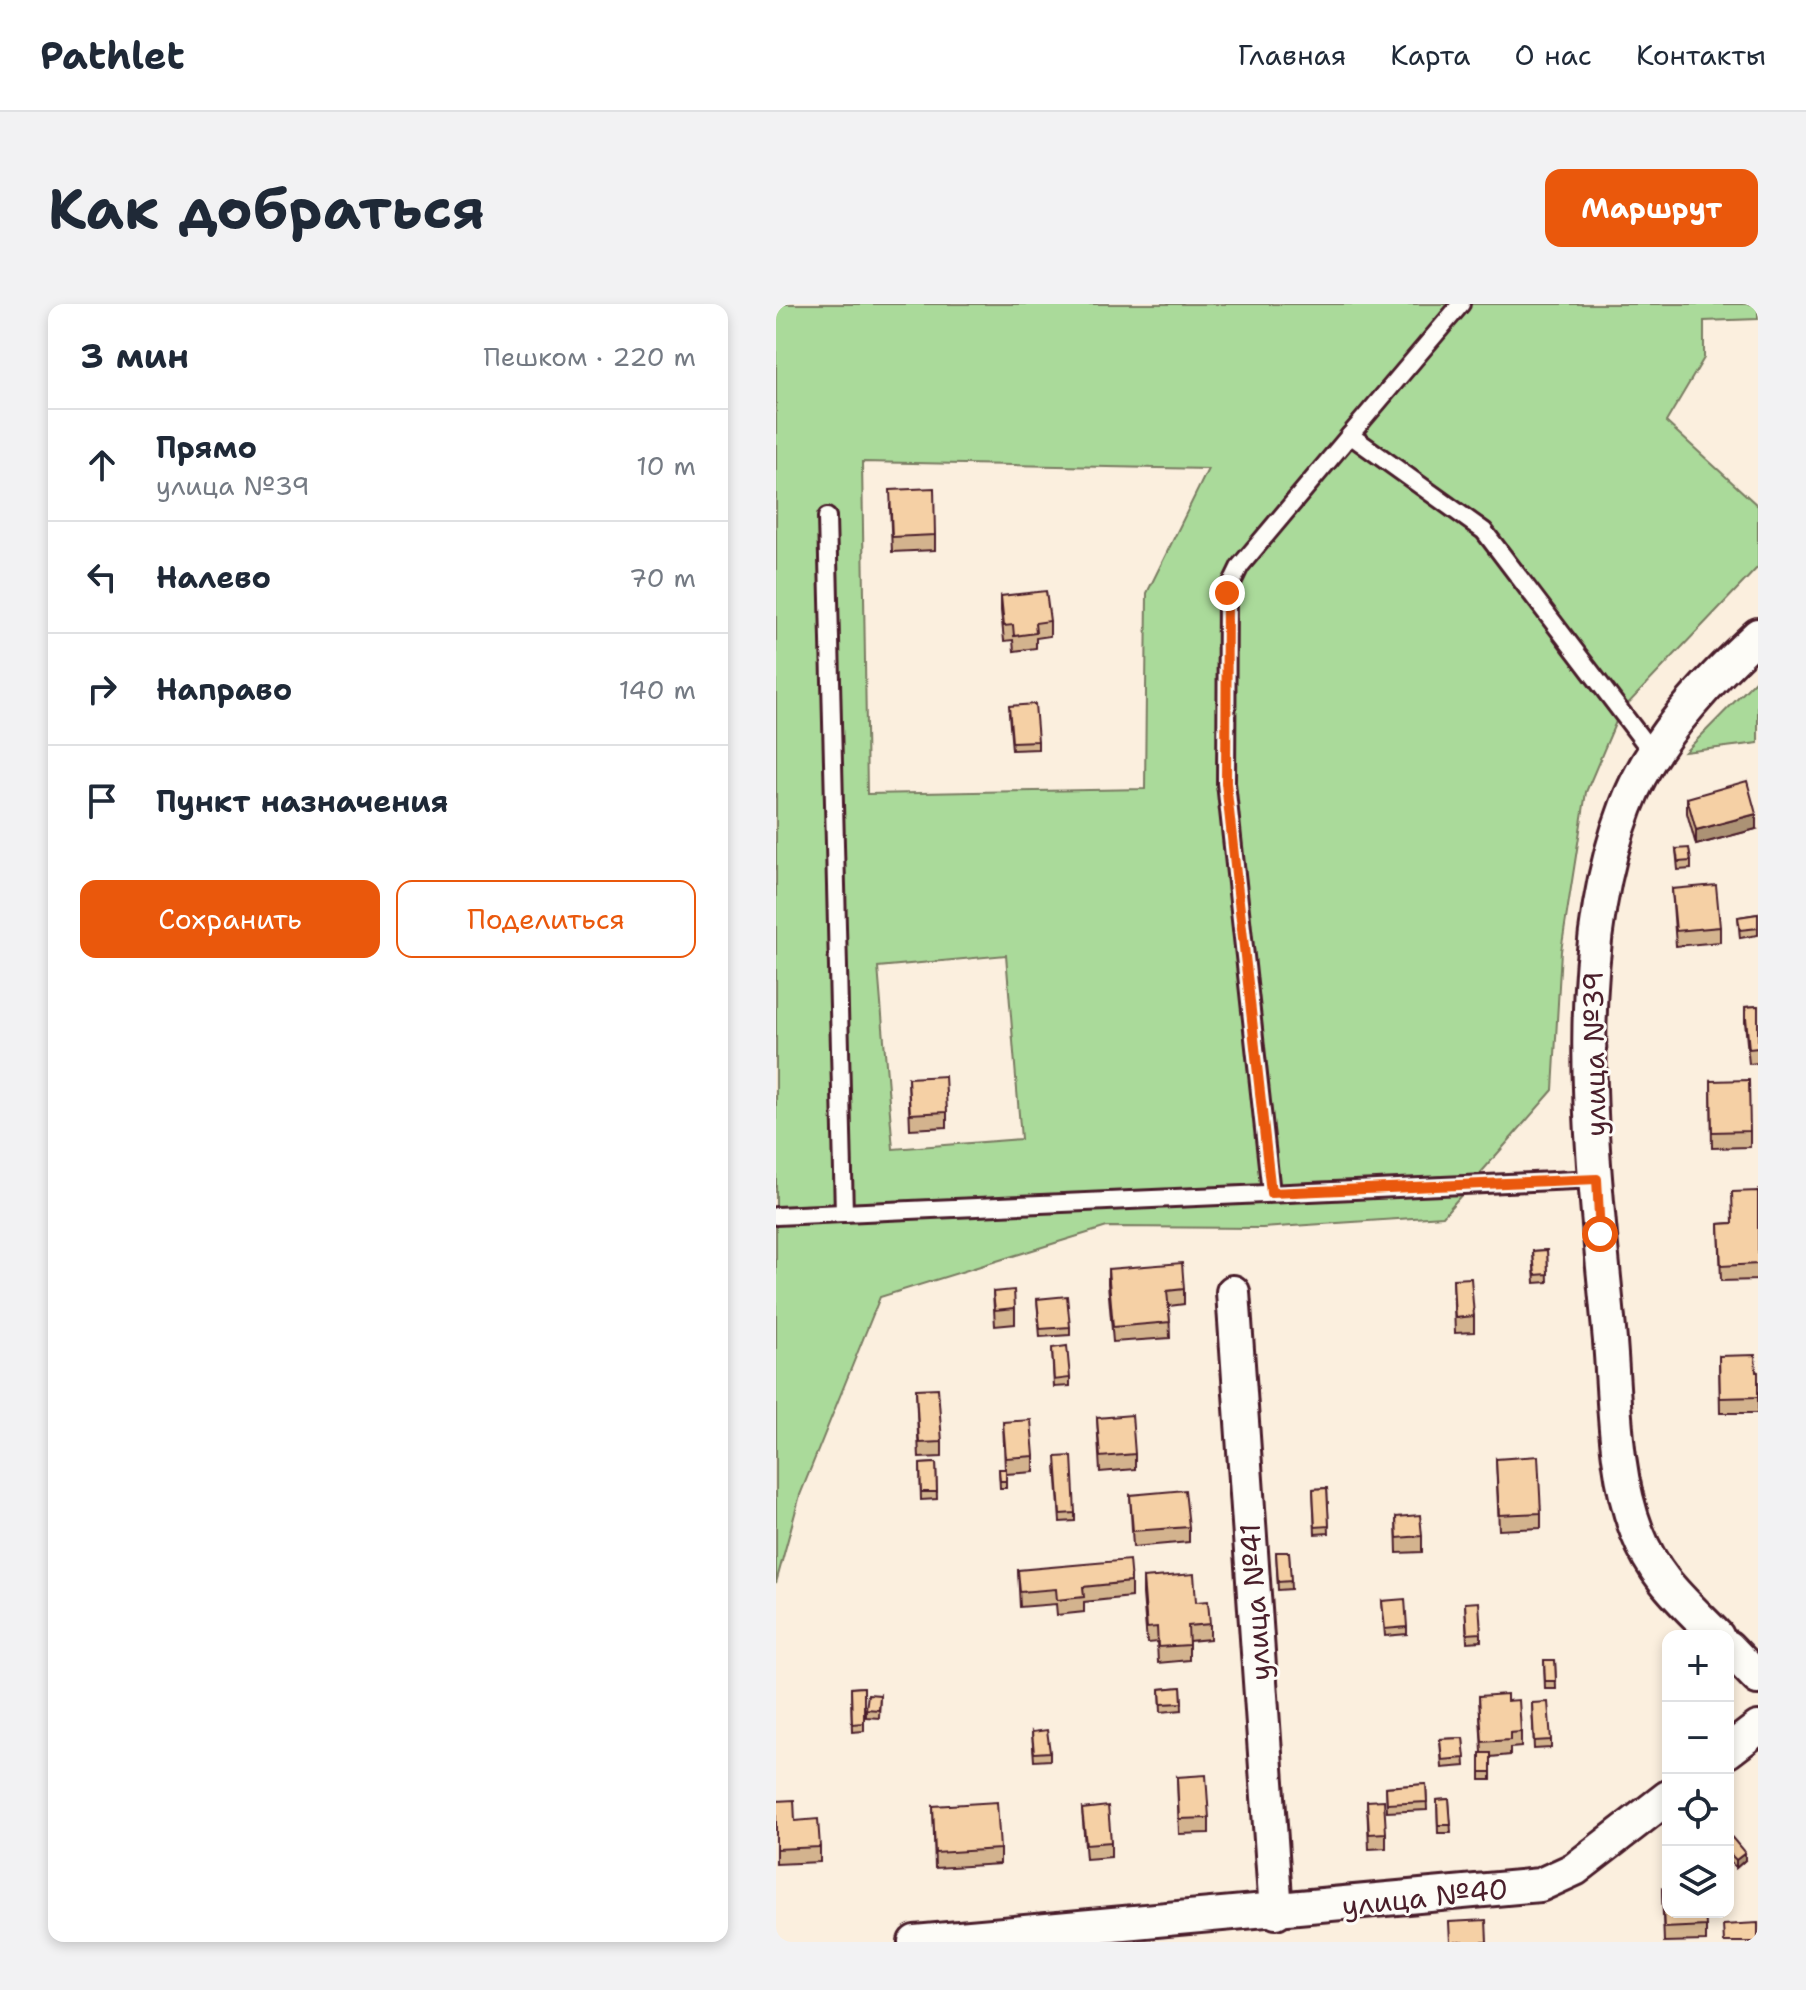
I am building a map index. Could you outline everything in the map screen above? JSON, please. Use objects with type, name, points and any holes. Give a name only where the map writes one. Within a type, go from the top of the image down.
[{"type":"street","name":"улица №39","points":[[1711,1630],[1657,1575],[1636,1530],[1618,1434],[1597,1179],[1590,1018],[1593,959],[1607,868],[1627,802],[1654,755],[1692,705],[1758,635]]},
{"type":"street","name":"улица №41","points":[[1233,1292],[1276,1912]]},
{"type":"street","points":[[1734,1653],[1758,1678]]},
{"type":"street","points":[[1734,1746],[1758,1728]]},
{"type":"street","name":"улица №40","points":[[915,1942],[1276,1912],[1540,1885],[1575,1869],[1662,1802]]},
{"type":"lane","points":[[1271,1193],[1226,783],[1227,593],[1240,566],[1461,304]]},
{"type":"lane","points":[[1350,435],[1484,531],[1654,755]]},
{"type":"lane","points":[[827,517],[844,1213]]},
{"type":"lane","points":[[776,1216],[1597,1179]]},
{"type":"green space","points":[[776,304],[1758,304],[1758,319],[1704,321],[1704,358],[1666,422],[1758,506],[1758,567],[1620,712],[1586,792],[1561,951],[1553,1090],[1443,1216],[1262,1228],[1107,1227],[880,1297],[800,1495],[776,1583]],"holes":[[[862,462],[1208,469],[1147,593],[1145,789],[867,794]],[[1006,955],[1021,1139],[893,1149],[878,967]]]},
{"type":"green space","points":[[1758,678],[1758,743],[1685,752]]},
{"type":"building","points":[[934,488],[935,535],[892,537],[890,490]]},
{"type":"building","points":[[1046,591],[1050,621],[1035,623],[1036,633],[1014,636],[1013,625],[1004,626],[1001,596]]},
{"type":"building","points":[[1035,704],[1038,741],[1012,742],[1009,706]]},
{"type":"building","points":[[1747,781],[1756,814],[1696,830],[1687,798]]},
{"type":"building","points":[[1689,848],[1691,861],[1678,862],[1676,849]]},
{"type":"building","points":[[1716,885],[1720,927],[1676,931],[1672,889]]},
{"type":"building","points":[[1758,914],[1758,928],[1740,930],[1738,917]]},
{"type":"building","points":[[1758,1006],[1758,1048],[1749,1049],[1745,1007]]},
{"type":"building","points":[[945,1076],[947,1112],[910,1114],[908,1078]]},
{"type":"building","points":[[1749,1080],[1750,1131],[1712,1132],[1711,1081]]},
{"type":"building","points":[[1758,1191],[1758,1264],[1721,1266],[1719,1224],[1733,1223],[1732,1192]]},
{"type":"building","points":[[1547,1250],[1548,1274],[1535,1275],[1533,1251]]},
{"type":"building","points":[[1182,1263],[1184,1289],[1167,1291],[1170,1322],[1113,1327],[1108,1269]]},
{"type":"building","points":[[1471,1278],[1474,1316],[1455,1318],[1453,1279]]},
{"type":"building","points":[[1014,1290],[1015,1308],[995,1310],[993,1292]]},
{"type":"building","points":[[1067,1296],[1070,1327],[1040,1329],[1037,1299]]},
{"type":"building","points":[[1067,1346],[1070,1378],[1054,1380],[1052,1348]]},
{"type":"building","points":[[1755,1355],[1758,1397],[1720,1398],[1719,1356]]},
{"type":"building","points":[[938,1388],[942,1442],[919,1443],[916,1389]]},
{"type":"building","points":[[1132,1415],[1135,1454],[1100,1457],[1097,1418]]},
{"type":"building","points":[[1031,1420],[1034,1456],[1006,1458],[1003,1422]]},
{"type":"building","points":[[1072,1456],[1075,1513],[1060,1514],[1056,1457]]},
{"type":"building","points":[[1538,1456],[1541,1513],[1499,1515],[1496,1459]]},
{"type":"building","points":[[936,1463],[937,1492],[921,1492],[920,1464]]},
{"type":"building","points":[[999,1469],[1006,1469],[1006,1481],[1000,1481]]},
{"type":"building","points":[[1327,1488],[1329,1526],[1315,1527],[1313,1489]]},
{"type":"building","points":[[1185,1490],[1189,1527],[1133,1531],[1130,1495]]},
{"type":"building","points":[[1420,1515],[1422,1536],[1397,1538],[1396,1517]]},
{"type":"building","points":[[1276,1552],[1289,1552],[1291,1581],[1278,1582]]},
{"type":"building","points":[[1129,1560],[1131,1582],[1083,1587],[1084,1597],[1057,1600],[1056,1589],[1020,1592],[1018,1570]]},
{"type":"building","points":[[1194,1574],[1196,1602],[1208,1601],[1210,1624],[1188,1626],[1189,1645],[1158,1647],[1157,1627],[1147,1628],[1143,1578]]},
{"type":"building","points":[[1405,1599],[1407,1627],[1385,1629],[1382,1601]]},
{"type":"building","points":[[1479,1602],[1481,1633],[1467,1634],[1465,1603]]},
{"type":"building","points":[[1544,1660],[1555,1660],[1556,1681],[1545,1681]]},
{"type":"building","points":[[864,1687],[864,1723],[852,1724],[851,1688]]},
{"type":"building","points":[[1181,1687],[1182,1703],[1161,1704],[1160,1689]]},
{"type":"building","points":[[868,1694],[880,1695],[879,1710],[866,1709]]},
{"type":"building","points":[[1507,1694],[1507,1701],[1519,1700],[1521,1732],[1510,1733],[1510,1740],[1482,1742],[1479,1696]]},
{"type":"building","points":[[1548,1702],[1551,1740],[1534,1741],[1532,1703]]},
{"type":"building","points":[[1047,1730],[1050,1752],[1034,1753],[1032,1732]]},
{"type":"building","points":[[1463,1738],[1465,1758],[1442,1760],[1440,1739]]},
{"type":"building","points":[[1480,1753],[1491,1753],[1491,1772],[1480,1772]]},
{"type":"building","points":[[1206,1775],[1209,1818],[1179,1819],[1177,1777]]},
{"type":"building","points":[[1426,1784],[1427,1802],[1387,1804],[1386,1787]]},
{"type":"building","points":[[1449,1799],[1451,1825],[1438,1825],[1437,1800]]},
{"type":"building","points":[[794,1800],[795,1821],[818,1819],[820,1847],[776,1849],[776,1801]]},
{"type":"building","points":[[1384,1800],[1386,1833],[1369,1834],[1367,1801]]},
{"type":"building","points":[[997,1802],[1000,1849],[935,1853],[933,1806]]},
{"type":"building","points":[[1108,1806],[1111,1842],[1086,1844],[1082,1809]]},
{"type":"building","points":[[1734,1840],[1745,1853],[1736,1860],[1734,1858]]},
{"type":"building","points":[[1663,1918],[1705,1918],[1706,1926],[1664,1928]]},
{"type":"building","points":[[1486,1920],[1487,1942],[1450,1942],[1449,1922]]},
{"type":"building","points":[[1758,1923],[1758,1942],[1724,1942],[1723,1925]]},
{"type":"route","points":[[1227,593],[1226,783],[1271,1193],[1597,1179],[1600,1234]]}]
